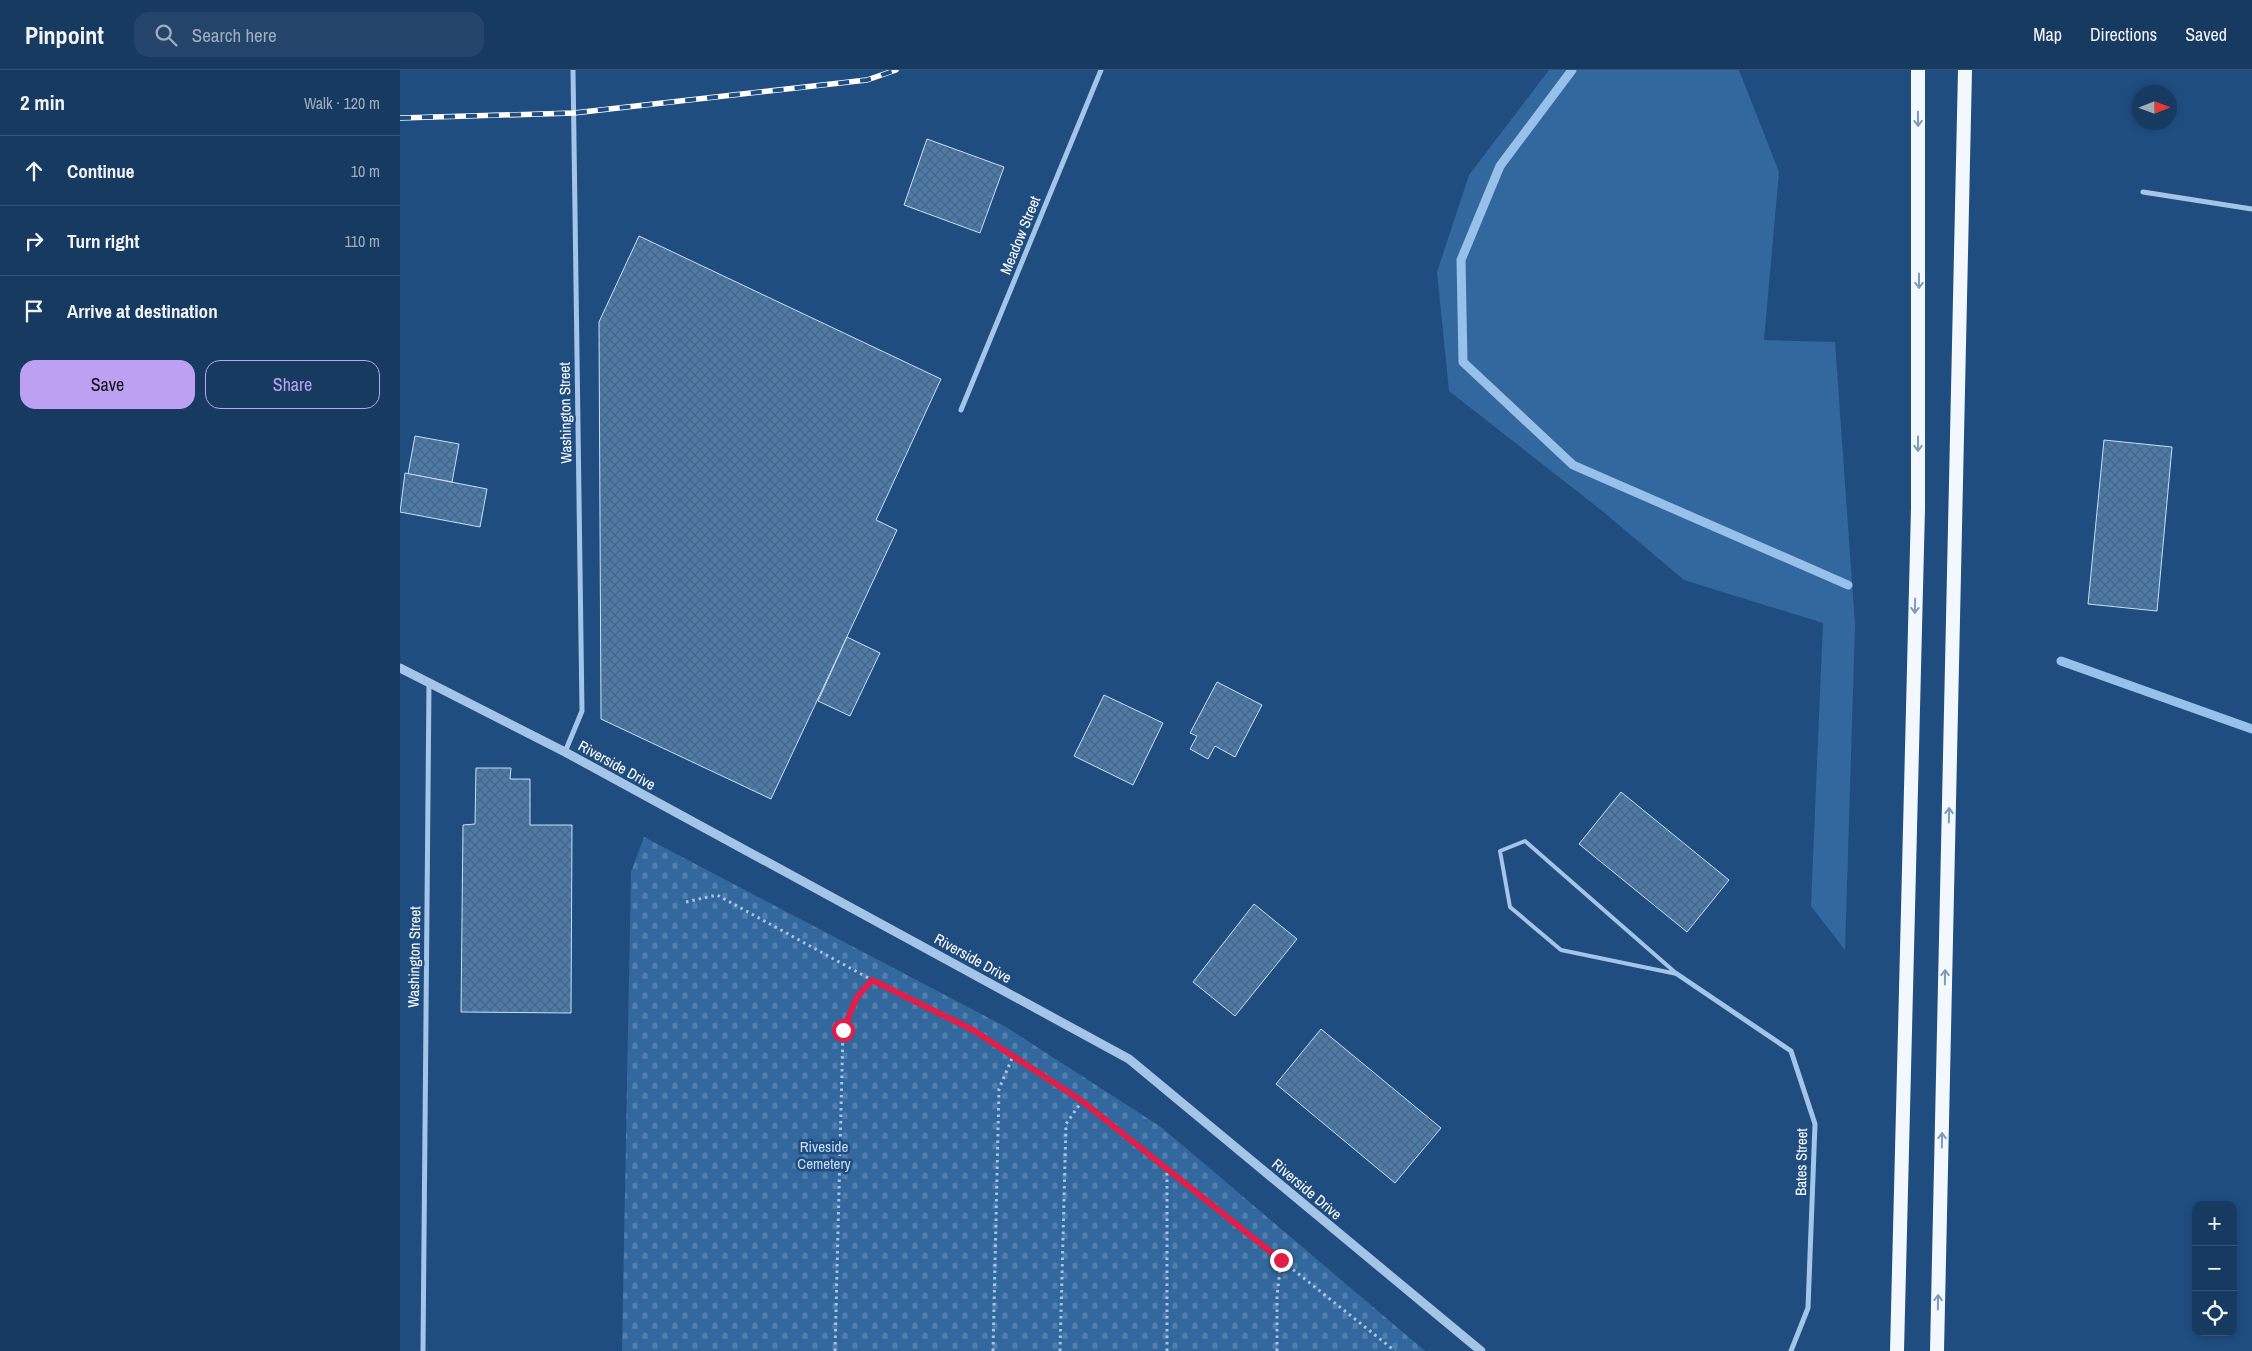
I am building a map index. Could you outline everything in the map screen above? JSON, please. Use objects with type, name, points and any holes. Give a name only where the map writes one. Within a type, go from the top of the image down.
[{"type":"highway","points":[[1897,1351],[1918,508],[1918,70]]},
{"type":"highway","points":[[1937,1351],[1965,70]]},
{"type":"street","name":"Washington Street","points":[[565,752],[582,711],[573,70]]},
{"type":"street","name":"Meadow Street","points":[[961,410],[1101,70]]},
{"type":"street","points":[[2143,192],[2252,209]]},
{"type":"street","name":"Riverside Drive","points":[[400,668],[565,752],[1129,1059],[1481,1351]]},
{"type":"street","name":"Washington Street","points":[[423,1351],[429,684]]},
{"type":"street","name":"Bates Street","points":[[1677,974],[1791,1051],[1815,1124],[1808,1308],[1799,1337],[1791,1351]]},
{"type":"lane","points":[[1525,841],[1677,974],[1561,950],[1510,907],[1500,851],[1525,841]]},
{"type":"path","points":[[686,902],[717,895],[872,980],[973,1030],[1082,1101],[1394,1351]]},
{"type":"path","points":[[835,1351],[843,1030],[857,997],[872,980]]},
{"type":"path","points":[[993,1351],[999,1089],[1013,1056]]},
{"type":"path","points":[[1060,1351],[1066,1124],[1082,1101]]},
{"type":"path","points":[[1167,1168],[1167,1351]]},
{"type":"path","points":[[1277,1351],[1277,1296],[1281,1260]]},
{"type":"green space","points":[[1549,70],[1739,70],[1779,172],[1764,340],[1835,342],[1855,625],[1845,950],[1811,906],[1823,623],[1684,580],[1601,510],[1449,391],[1437,272],[1469,175]]},
{"type":"green space","name":"Riveside Cemetery","points":[[644,837],[1006,1027],[1161,1127],[1425,1351],[622,1351],[631,872]]},
{"type":"building","points":[[927,139],[1004,167],[980,233],[904,205]]},
{"type":"building","points":[[639,236],[941,379],[876,520],[897,530],[771,799],[601,719],[599,322]]},
{"type":"building","points":[[415,436],[459,444],[452,482],[408,474]]},
{"type":"building","points":[[2104,440],[2172,447],[2157,611],[2088,604]]},
{"type":"building","points":[[405,473],[487,489],[480,527],[400,512]]},
{"type":"building","points":[[847,637],[880,653],[850,716],[818,701]]},
{"type":"building","points":[[1217,682],[1262,705],[1235,757],[1215,746],[1208,759],[1190,749],[1197,736],[1190,733]]},
{"type":"building","points":[[1104,695],[1163,723],[1133,785],[1074,756]]},
{"type":"building","points":[[476,768],[511,768],[510,779],[530,779],[530,825],[572,825],[571,1013],[461,1012],[463,825],[475,824]]},
{"type":"building","points":[[1621,792],[1729,880],[1687,932],[1579,844]]},
{"type":"building","points":[[1254,904],[1297,939],[1235,1016],[1193,982]]},
{"type":"building","points":[[1321,1029],[1441,1128],[1395,1183],[1276,1084]]},
{"type":"waterway","points":[[1572,70],[1500,166],[1461,260],[1463,362],[1573,465],[1848,585]]},
{"type":"waterway","points":[[2061,661],[2252,729]]},
{"type":"railway","points":[[400,118],[574,113],[867,80],[896,70]]},
{"type":"route","points":[[843,1030],[857,997],[872,980],[973,1030],[1082,1101],[1281,1260]]}]
